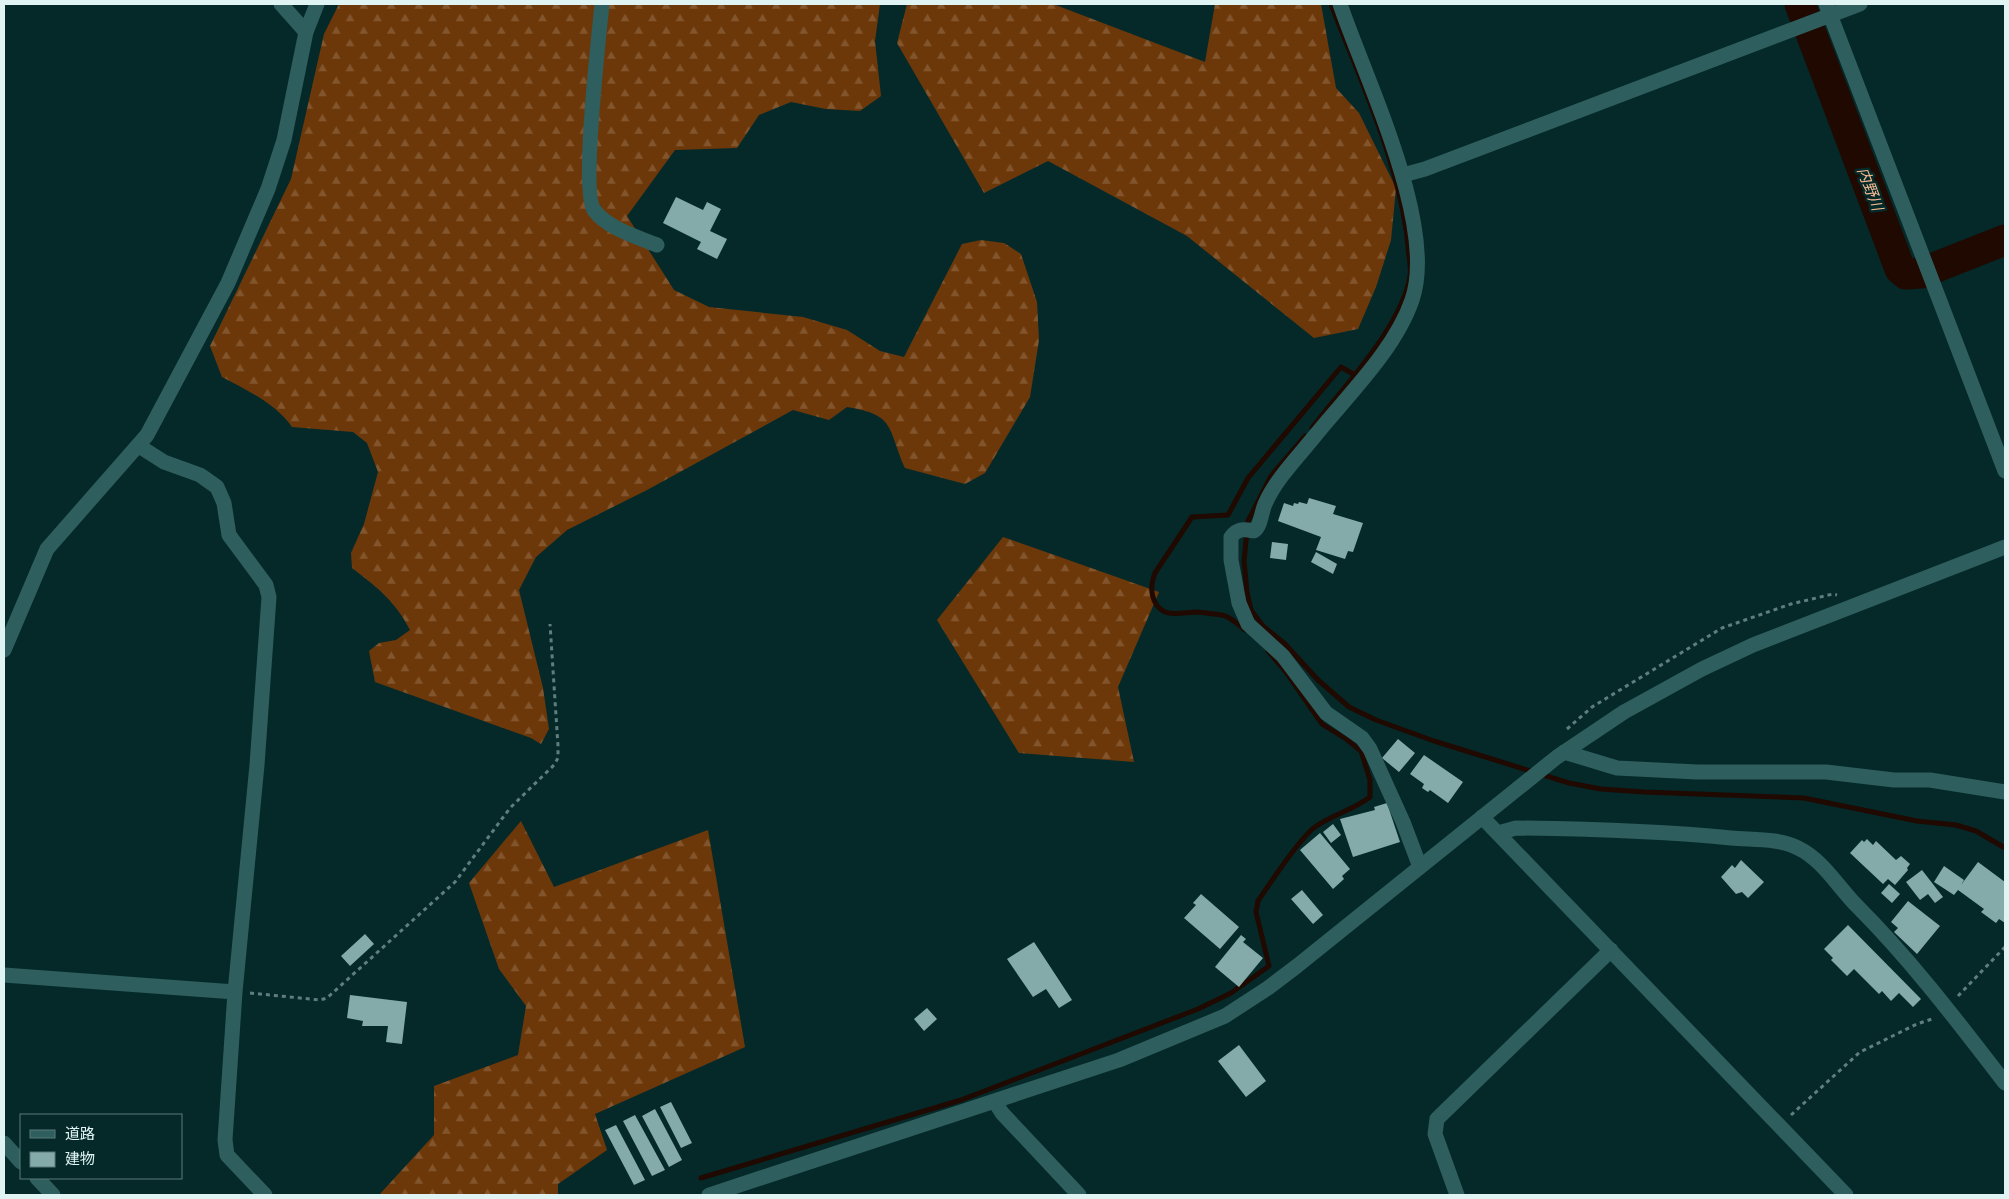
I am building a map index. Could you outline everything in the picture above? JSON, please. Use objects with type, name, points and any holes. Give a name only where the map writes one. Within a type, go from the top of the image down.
[{"type":"street","points":[[282,4],[306,32]]},
{"type":"street","points":[[6,643],[47,549],[139,446],[156,419],[228,283],[268,189],[286,132],[306,32],[316,4]]},
{"type":"street","points":[[602,4],[592,116],[590,204],[599,216],[617,228],[657,245]]},
{"type":"street","points":[[1340,4],[1403,175],[1414,230],[1418,266],[1415,292],[1400,326],[1385,350],[1284,474],[1265,504],[1258,528],[1254,531],[1242,529],[1236,531],[1231,537],[1230,542],[1236,587],[1248,624],[1283,656],[1326,713],[1362,738],[1370,749],[1403,822],[1420,867]]},
{"type":"street","points":[[1403,175],[1425,169],[1828,9],[1860,4]]},
{"type":"street","points":[[1828,9],[2005,470]]},
{"type":"street","points":[[139,446],[164,462],[200,475],[217,488],[224,503],[229,535],[266,585],[269,597],[257,765],[235,992],[225,1149],[227,1155],[265,1195]]},
{"type":"street","points":[[709,1195],[1119,1060],[1224,1016],[1268,988],[1297,966],[1564,752],[1602,726],[1664,690],[1746,649],[2005,547]]},
{"type":"street","points":[[1564,752],[1617,768],[1697,772],[1826,772],[1894,780],[1930,780],[2005,792]]},
{"type":"street","points":[[1482,817],[1846,1195]]},
{"type":"street","points":[[1498,833],[1516,828],[1700,835],[1787,843],[1799,848],[1820,864],[1871,919],[1947,1008],[2005,1083]]},
{"type":"street","points":[[1458,1195],[1435,1134],[1437,1119],[1611,950]]},
{"type":"street","points":[[4,975],[235,992]]},
{"type":"street","points":[[995,1102],[1002,1113],[1079,1195]]},
{"type":"street","points":[[4,1143],[20,1161]]},
{"type":"street","points":[[38,1179],[53,1195]]},
{"type":"path","points":[[235,992],[320,1000],[327,998],[455,882],[510,808],[548,771],[558,758],[550,624]]},
{"type":"path","points":[[1780,1126],[1860,1052],[1917,1024],[1929,1021],[1947,1008],[2005,947]]},
{"type":"green space","points":[[339,4],[880,4],[875,41],[881,96],[860,111],[826,109],[791,102],[759,115],[737,148],[675,150],[627,216],[674,290],[709,307],[803,317],[847,330],[880,351],[904,357],[962,244],[981,240],[1004,243],[1021,254],[1037,302],[1039,340],[1030,397],[985,473],[965,484],[905,468],[888,425],[874,414],[863,410],[847,407],[829,420],[793,410],[647,490],[567,530],[536,557],[519,590],[543,688],[549,729],[541,744],[531,738],[375,682],[369,651],[379,643],[396,640],[410,630],[392,603],[352,568],[351,553],[364,524],[378,472],[367,443],[353,432],[292,427],[269,404],[222,377],[210,346],[291,179],[324,34]]},
{"type":"green space","points":[[907,4],[1053,4],[1205,62],[1215,4],[1321,4],[1336,88],[1359,113],[1396,188],[1391,240],[1376,287],[1358,329],[1314,338],[1187,236],[1048,161],[984,193],[897,43]]},
{"type":"green space","points":[[1003,537],[1159,592],[1118,687],[1134,762],[1019,753],[937,620]]},
{"type":"green space","points":[[521,821],[554,887],[708,830],[745,1047],[595,1114],[607,1150],[558,1184],[558,1195],[379,1195],[434,1135],[434,1086],[518,1055],[526,1006],[499,969],[469,883]]},
{"type":"building","points":[[676,197],[703,210],[707,202],[721,209],[710,231],[727,239],[717,259],[697,249],[701,242],[663,223]]},
{"type":"building","points":[[1309,498],[1336,506],[1333,514],[1363,523],[1353,552],[1348,551],[1345,559],[1316,550],[1321,537],[1278,521],[1284,503],[1293,506],[1294,503],[1298,504],[1299,502],[1307,504]]},
{"type":"building","points":[[1272,542],[1288,544],[1286,560],[1270,558]]},
{"type":"building","points":[[1316,552],[1337,564],[1333,574],[1311,562]]},
{"type":"building","points":[[1398,739],[1415,753],[1399,772],[1382,758]]},
{"type":"building","points":[[1424,755],[1463,782],[1448,803],[1430,790],[1428,792],[1422,788],[1424,784],[1410,774]]},
{"type":"building","points":[[1387,803],[1400,842],[1353,857],[1340,819],[1375,810],[1374,807]]},
{"type":"building","points":[[1333,824],[1341,835],[1331,843],[1323,832]]},
{"type":"building","points":[[1320,833],[1350,869],[1342,876],[1344,879],[1333,889],[1300,850]]},
{"type":"building","points":[[1867,839],[1873,845],[1876,841],[1896,860],[1901,856],[1910,864],[1907,868],[1908,870],[1895,885],[1888,879],[1883,884],[1850,853],[1862,840],[1864,842]]},
{"type":"building","points":[[1741,860],[1764,882],[1748,898],[1742,892],[1736,894],[1721,877],[1732,865],[1735,868]]},
{"type":"building","points":[[1978,862],[2005,882],[2005,923],[1999,919],[1996,923],[1981,912],[1984,909],[1958,890],[1954,895],[1934,882],[1944,866],[1964,880],[1961,885]]},
{"type":"building","points":[[1922,870],[1943,897],[1935,903],[1928,894],[1920,900],[1906,882]]},
{"type":"building","points":[[1889,884],[1900,894],[1892,903],[1881,893]]},
{"type":"building","points":[[1302,890],[1323,915],[1313,924],[1291,899]]},
{"type":"building","points":[[1201,894],[1239,927],[1220,949],[1184,918],[1196,905],[1193,903]]},
{"type":"building","points":[[1908,901],[1940,926],[1917,954],[1894,932],[1898,928],[1891,922]]},
{"type":"building","points":[[1848,925],[1921,999],[1913,1007],[1899,993],[1891,1001],[1882,991],[1879,994],[1854,969],[1847,976],[1831,960],[1833,958],[1824,949]]},
{"type":"building","points":[[365,934],[374,944],[350,966],[341,956]]},
{"type":"building","points":[[1241,935],[1246,939],[1243,942],[1263,958],[1239,987],[1215,967]]},
{"type":"building","points":[[1034,942],[1072,1000],[1059,1008],[1046,989],[1033,997],[1007,959]]},
{"type":"building","points":[[350,995],[407,1002],[402,1044],[386,1042],[388,1026],[362,1026],[363,1021],[347,1018]]},
{"type":"building","points":[[927,1008],[937,1019],[924,1031],[914,1019]]},
{"type":"building","points":[[1239,1045],[1266,1081],[1246,1097],[1218,1061]]},
{"type":"building","points":[[671,1102],[692,1143],[681,1148],[660,1107]]},
{"type":"building","points":[[655,1109],[682,1160],[669,1167],[642,1116]]},
{"type":"building","points":[[635,1115],[665,1170],[652,1176],[623,1121]]},
{"type":"building","points":[[616,1125],[645,1180],[634,1185],[605,1130]]},
{"type":"waterway","points":[[1312,428],[1384,336],[1396,316],[1405,295],[1410,272],[1404,215],[1388,153],[1331,4]]},
{"type":"waterway","name":"内野川","points":[[1800,4],[1900,269],[1906,274],[1921,273],[2005,240]]},
{"type":"waterway","points":[[1245,630],[1231,619],[1222,615],[1198,612],[1173,614],[1162,610],[1157,606],[1152,593],[1155,573],[1192,517],[1228,515],[1248,478],[1341,367],[1355,375]]},
{"type":"waterway","points":[[1305,436],[1271,476],[1248,521],[1244,561],[1247,592],[1251,610],[1263,626],[1285,644],[1318,680],[1349,707],[1376,720],[1434,741],[1569,783],[1601,789],[1644,792],[1804,798],[1917,821],[1956,825],[1976,831],[2005,848]]},
{"type":"waterway","points":[[701,1178],[961,1100],[1198,1009],[1231,993],[1269,966],[1256,912],[1258,901],[1309,832],[1370,797],[1370,780],[1361,751],[1322,724],[1286,672],[1268,651]]}]
